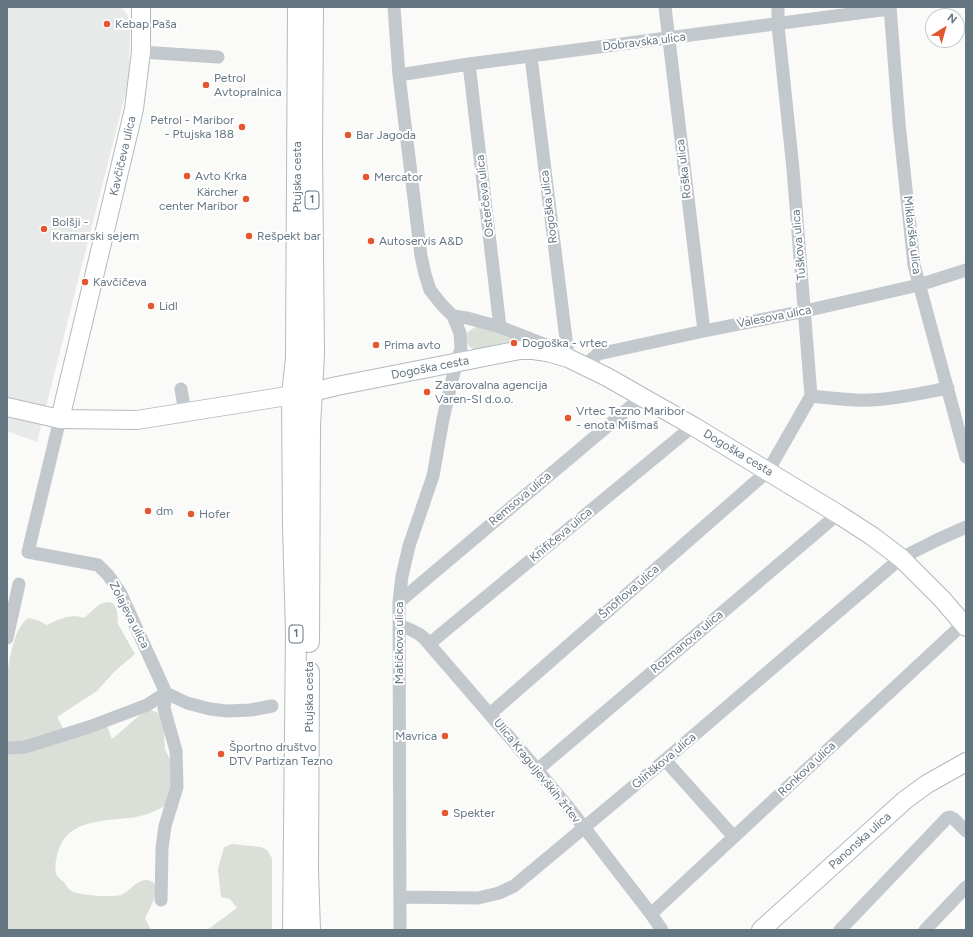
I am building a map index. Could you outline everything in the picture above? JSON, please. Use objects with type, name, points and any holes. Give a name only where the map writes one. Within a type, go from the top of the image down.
[{"type":"main road","name":"Ptujska cesta","points":[[293,930],[296,633],[293,526],[292,395],[296,358],[298,7]]},
{"type":"main road","name":"Ptujska cesta","points":[[310,930],[308,870],[310,444],[314,354],[312,158],[313,7]]},
{"type":"street","name":"Kavčičeva ulica","points":[[60,419],[134,109],[141,52],[141,7]]},
{"type":"street","points":[[394,7],[399,75],[425,274],[430,290],[453,316],[460,334],[461,348],[456,363]]},
{"type":"street","name":"Roška ulica","points":[[665,7],[704,331]]},
{"type":"street","name":"Tuškova ulica","points":[[778,7],[778,25],[793,169],[811,396]]},
{"type":"street","name":"Dobravska ulica","points":[[399,75],[469,64],[778,25],[889,8]]},
{"type":"street","name":"Miklavška ulica","points":[[889,8],[900,139],[914,265],[966,457]]},
{"type":"street","points":[[141,52],[218,57]]},
{"type":"street","name":"Rogoška ulica","points":[[531,56],[566,352]]},
{"type":"street","name":"Osterčeva ulica","points":[[469,64],[500,327]]},
{"type":"street","name":"Valesova ulica","points":[[584,366],[598,354],[805,311],[919,285],[966,270]]},
{"type":"street","points":[[453,316],[467,318],[500,327],[554,348],[563,348],[566,352]]},
{"type":"street","name":"Dogoška cesta","points":[[312,392],[520,350],[566,352],[584,366],[693,426],[872,536],[901,558],[942,599],[965,625]]},
{"type":"street","name":"Matičkova ulica","points":[[400,930],[399,602],[402,576],[409,546],[432,476],[456,363]]},
{"type":"street","points":[[768,471],[811,396],[848,400],[872,400],[907,396],[948,388]]},
{"type":"street","points":[[181,389],[185,413]]},
{"type":"street","points":[[7,407],[60,419],[137,420],[312,392]]},
{"type":"street","name":"Remsova ulica","points":[[399,602],[642,397]]},
{"type":"street","name":"Zolajeva ulica","points":[[60,419],[28,552],[98,565],[108,575],[120,592],[166,693]]},
{"type":"street","name":"Knifičeva ulica","points":[[429,644],[693,426]]},
{"type":"street","name":"Šnoflova ulica","points":[[490,714],[768,471]]},
{"type":"street","name":"Rozmanova ulica","points":[[537,770],[838,514]]},
{"type":"street","name":"Glinškova ulica","points":[[400,897],[478,898],[499,893],[514,886],[665,760],[901,558],[966,527]]},
{"type":"street","points":[[7,638],[19,584]]},
{"type":"street","name":"Ronkova ulica","points":[[651,914],[965,625]]},
{"type":"street","name":"Ulica Kraguljevških žrtev","points":[[399,626],[408,627],[417,632],[490,714],[537,770],[662,930]]},
{"type":"street","points":[[166,693],[187,703],[210,709],[227,711],[251,710],[272,706]]},
{"type":"street","points":[[7,748],[25,747],[89,727],[147,705],[166,693]]},
{"type":"street","points":[[161,900],[162,848],[165,826],[177,787],[176,751],[164,708],[166,693]]},
{"type":"street","points":[[665,760],[734,837]]},
{"type":"street","name":"Panonska ulica","points":[[761,930],[904,800],[927,784],[966,762]]},
{"type":"street","points":[[840,930],[947,818],[950,817],[954,819],[966,831]]},
{"type":"street","points":[[925,930],[966,887]]},
{"type":"shaded area","name":"Bolšji - Kramarski sejem","points":[[7,7],[121,7],[128,16],[130,32],[129,80],[37,442],[7,431]]},
{"type":"shaded area","points":[[477,327],[520,339],[519,343],[508,342],[483,349],[473,349],[469,346],[467,341],[467,333]]},
{"type":"shaded area","points":[[107,602],[113,603],[117,610],[118,624],[135,654],[114,672],[97,691],[57,717],[69,739],[107,726],[112,739],[147,709],[157,712],[163,719],[165,749],[174,769],[167,805],[140,816],[93,822],[73,830],[60,846],[55,869],[57,876],[70,890],[76,893],[89,895],[117,896],[121,895],[143,880],[153,882],[156,891],[155,897],[145,918],[151,930],[7,930],[7,675],[13,645],[19,630],[28,618],[37,620],[47,625],[70,616],[84,618],[100,604]]},
{"type":"shaded area","points":[[232,844],[261,847],[267,850],[272,858],[272,930],[207,930],[237,908],[230,899],[221,897],[218,869],[224,847]]},
{"type":"place","name":"Kebap Paša","points":[[107,24]]},
{"type":"place","name":"Petrol Avtopralnica","points":[[206,85]]},
{"type":"place","name":"Petrol - Maribor - Ptujska 188","points":[[242,127]]},
{"type":"place","name":"Bar Jagoda","points":[[348,135]]},
{"type":"place","name":"Avto Krka","points":[[187,176]]},
{"type":"place","name":"Mercator","points":[[366,177]]},
{"type":"place","name":"Kärcher center Maribor","points":[[246,199]]},
{"type":"place","name":"Bolšji - Kramarski sejem","points":[[44,229]]},
{"type":"place","name":"Rešpekt bar","points":[[249,236]]},
{"type":"place","name":"Autoservis A&D","points":[[371,241]]},
{"type":"place","name":"Kavčičeva","points":[[85,282]]},
{"type":"place","name":"Lidl","points":[[151,306]]},
{"type":"place","name":"Dogoška - vrtec","points":[[514,343]]},
{"type":"place","name":"Prima avto","points":[[376,345]]},
{"type":"place","name":"Zavarovalna agencija Varen-SI d.o.o.","points":[[427,392]]},
{"type":"place","name":"Vrtec Tezno Maribor - enota Mišmaš","points":[[568,418]]},
{"type":"place","name":"dm","points":[[148,511]]},
{"type":"place","name":"Hofer","points":[[191,514]]},
{"type":"place","name":"Mavrica","points":[[445,736]]},
{"type":"place","name":"Športno društvo DTV Partizan Tezno","points":[[221,754]]},
{"type":"place","name":"Spekter","points":[[445,813]]}]
